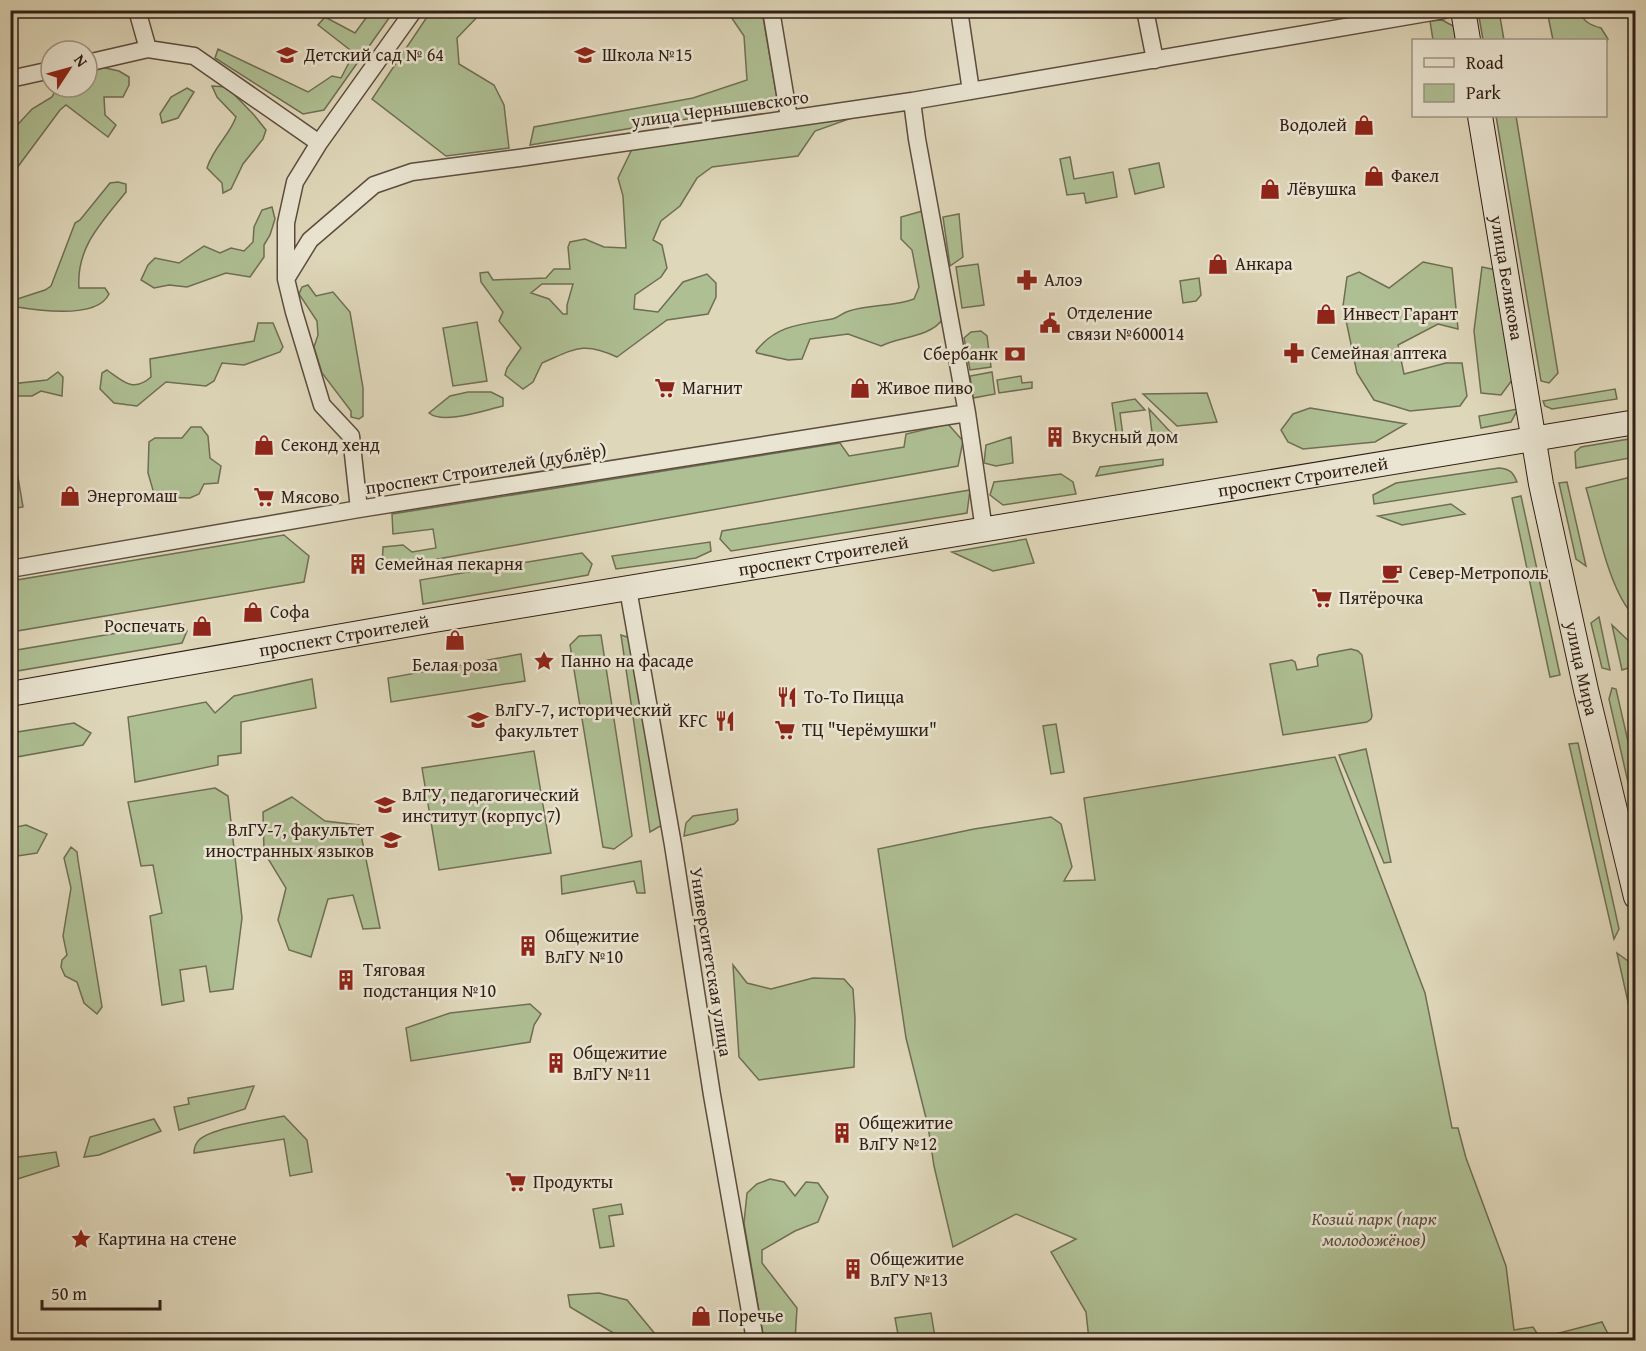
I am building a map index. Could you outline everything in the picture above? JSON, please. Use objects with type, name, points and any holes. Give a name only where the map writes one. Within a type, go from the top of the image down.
[{"type":"main road","points":[[1463,10],[1468,39]]},
{"type":"main road","name":"улица Белякова","points":[[1480,117],[1535,439]]},
{"type":"main road","name":"проспект Строителей","points":[[10,694],[210,658],[1183,495],[1635,422]]},
{"type":"main road","name":"улица Мира","points":[[1535,439],[1541,484],[1586,690],[1635,897]]},
{"type":"street","points":[[137,10],[148,49]]},
{"type":"street","points":[[359,509],[351,436],[322,405],[294,312],[286,279],[286,223],[295,182],[319,143],[414,10]]},
{"type":"street","points":[[771,10],[789,118]]},
{"type":"street","points":[[958,10],[971,91]]},
{"type":"street","points":[[1145,10],[1155,60]]},
{"type":"street","name":"улица Чернышевского","points":[[286,279],[310,240],[374,185],[412,172],[912,101],[1444,10]]},
{"type":"street","points":[[99,60],[148,49],[194,56],[319,143]]},
{"type":"street","points":[[10,79],[39,73]]},
{"type":"street","points":[[912,101],[967,413],[984,530]]},
{"type":"street","name":"проспект Строителей (дублёр)","points":[[10,568],[359,509],[967,413]]},
{"type":"street","name":"Университетская улица","points":[[628,589],[755,1341]]},
{"type":"green space","points":[[371,11],[394,11],[324,110],[303,114],[215,58],[218,49],[308,92],[332,76],[341,78],[354,53],[318,25],[325,17],[355,33]]},
{"type":"green space","points":[[431,11],[483,11],[457,38],[459,64],[494,85],[504,105],[509,148],[446,156],[372,99]]},
{"type":"green space","points":[[727,11],[762,11],[778,104],[530,145],[534,127],[693,98],[747,80],[744,36]]},
{"type":"green space","points":[[1478,11],[1499,11],[1504,39],[1483,39]]},
{"type":"green space","points":[[1547,11],[1579,11],[1588,23],[1601,28],[1608,39],[1607,40],[1553,39]]},
{"type":"green space","points":[[1442,20],[1455,27],[1457,39],[1433,39],[1430,21]]},
{"type":"green space","points":[[99,68],[119,71],[129,77],[129,85],[123,97],[104,97],[105,115],[116,125],[108,137],[66,105],[11,176],[10,133],[32,109],[49,99],[99,99]]},
{"type":"green space","points":[[212,86],[227,87],[266,130],[263,139],[243,164],[231,189],[223,193],[222,183],[207,168],[236,117],[217,97]]},
{"type":"green space","points":[[187,88],[194,92],[178,118],[162,123],[160,114],[171,97]]},
{"type":"green space","points":[[874,110],[815,131],[798,156],[712,167],[697,178],[680,206],[661,221],[653,240],[662,245],[667,268],[661,277],[635,295],[634,309],[658,312],[683,282],[707,274],[716,283],[716,297],[708,314],[667,320],[617,357],[587,348],[563,354],[542,363],[533,382],[523,389],[505,375],[507,368],[521,348],[499,321],[503,312],[481,282],[480,273],[488,272],[493,280],[546,278],[554,269],[570,269],[568,247],[570,242],[585,239],[604,247],[626,248],[623,196],[618,178],[634,145]],"holes":[[[542,284],[573,284],[567,314],[563,314],[549,299],[531,293]]]},
{"type":"green space","points":[[1496,117],[1516,117],[1558,373],[1549,383],[1541,381]]},
{"type":"green space","points":[[1070,157],[1074,179],[1113,172],[1117,197],[1086,203],[1084,193],[1067,195],[1060,159]]},
{"type":"green space","points":[[1159,163],[1164,187],[1135,194],[1129,169]]},
{"type":"green space","points":[[110,183],[126,184],[126,192],[92,236],[79,273],[79,288],[105,288],[109,294],[102,302],[79,310],[49,311],[11,306],[11,301],[51,286],[75,223]]},
{"type":"green space","points":[[272,207],[275,219],[264,245],[264,257],[250,277],[226,273],[187,287],[169,285],[154,288],[141,280],[148,265],[155,258],[179,263],[204,246],[220,253],[231,248],[244,251],[253,242],[254,227],[262,210]]},
{"type":"green space","points":[[926,210],[943,319],[937,325],[922,333],[881,346],[848,334],[810,339],[802,359],[788,360],[757,353],[756,351],[764,342],[790,327],[834,318],[857,309],[914,299],[919,287],[912,250],[901,239],[901,217]]},
{"type":"green space","points":[[959,214],[963,257],[950,266],[943,217]]},
{"type":"green space","points":[[1423,262],[1452,268],[1458,329],[1438,324],[1398,345],[1404,374],[1446,363],[1462,363],[1467,396],[1460,406],[1410,411],[1374,400],[1357,373],[1343,306],[1347,277],[1359,272],[1389,288]]},
{"type":"green space","points":[[978,264],[984,305],[962,308],[956,267]]},
{"type":"green space","points":[[1482,267],[1496,270],[1515,376],[1501,395],[1481,393],[1474,331]]},
{"type":"green space","points":[[1199,278],[1201,295],[1196,301],[1183,303],[1180,281]]},
{"type":"green space","points":[[308,285],[316,296],[333,292],[350,312],[363,388],[363,416],[359,419],[351,417],[351,411],[322,373],[314,347],[318,335],[317,321],[299,294],[302,287]]},
{"type":"green space","points":[[477,322],[487,381],[453,386],[443,328]]},
{"type":"green space","points":[[258,323],[273,323],[283,347],[280,352],[244,365],[222,363],[214,381],[206,386],[166,382],[137,406],[114,403],[100,389],[102,373],[107,370],[128,384],[139,384],[151,377],[150,359],[254,341]]},
{"type":"green space","points":[[981,331],[987,336],[991,367],[970,370],[964,338],[971,332]]},
{"type":"green space","points":[[58,372],[63,377],[62,396],[41,391],[32,396],[11,396],[11,384],[47,380]]},
{"type":"green space","points":[[992,372],[995,394],[973,398],[970,376]]},
{"type":"green space","points":[[1021,376],[1022,383],[1032,382],[1032,388],[999,393],[997,380]]},
{"type":"green space","points":[[1615,389],[1617,399],[1552,409],[1545,406],[1543,401]]},
{"type":"green space","points":[[468,392],[491,392],[503,398],[503,406],[444,418],[429,413],[450,396]]},
{"type":"green space","points":[[1207,393],[1217,422],[1177,426],[1143,394]]},
{"type":"green space","points":[[1135,399],[1145,410],[1120,413],[1124,444],[1118,445],[1112,403]]},
{"type":"green space","points":[[1310,408],[1406,424],[1375,442],[1303,449],[1288,442],[1281,430],[1293,414]]},
{"type":"green space","points":[[1149,409],[1177,439],[1153,440]]},
{"type":"green space","points":[[1518,409],[1511,422],[1481,428],[1479,416]]},
{"type":"green space","points":[[948,424],[963,441],[958,466],[382,569],[383,547],[403,545],[412,552],[436,548],[433,529],[393,534],[392,514],[840,443],[849,456],[904,447],[906,434]]},
{"type":"green space","points":[[191,427],[201,427],[208,436],[210,458],[221,466],[218,483],[204,484],[199,494],[190,498],[155,497],[148,473],[149,442],[155,438],[182,438]]},
{"type":"green space","points":[[1011,437],[1013,463],[996,466],[984,463],[986,445]]},
{"type":"green space","points":[[1635,438],[1635,457],[1576,468],[1575,452],[1581,447]]},
{"type":"green space","points":[[1163,459],[1163,465],[1096,476],[1100,467]]},
{"type":"green space","points":[[16,466],[23,507],[11,509],[11,467]]},
{"type":"green space","points":[[1499,468],[1511,472],[1517,482],[1374,504],[1373,495],[1396,483]]},
{"type":"green space","points":[[1061,474],[1073,482],[1076,494],[1003,505],[990,495],[994,482]]},
{"type":"green space","points":[[1636,476],[1635,617],[1626,606],[1611,575],[1586,488]]},
{"type":"green space","points":[[1567,482],[1586,566],[1576,559],[1559,483]]},
{"type":"green space","points":[[970,490],[967,513],[731,551],[720,539],[722,531]]},
{"type":"green space","points":[[1521,496],[1560,675],[1550,677],[1512,498]]},
{"type":"green space","points":[[1451,504],[1465,514],[1402,525],[1378,516]]},
{"type":"green space","points":[[284,535],[309,556],[304,582],[11,632],[11,581]]},
{"type":"green space","points":[[1026,539],[1034,563],[993,571],[952,552]]},
{"type":"green space","points":[[710,542],[711,551],[696,558],[616,569],[612,556]]},
{"type":"green space","points":[[582,553],[592,564],[588,575],[423,604],[420,580]]},
{"type":"green space","points":[[1599,617],[1610,670],[1602,668],[1591,623]]},
{"type":"green space","points":[[182,622],[187,631],[182,643],[11,672],[11,651]]},
{"type":"green space","points":[[1612,625],[1635,647],[1635,666],[1622,670]]},
{"type":"green space","points":[[601,635],[632,836],[614,849],[603,847],[570,645],[579,636]]},
{"type":"green space","points":[[621,635],[633,639],[662,825],[650,832]]},
{"type":"green space","points":[[1351,649],[1362,655],[1371,719],[1367,722],[1283,735],[1270,664],[1292,660],[1297,670],[1318,666],[1319,655]]},
{"type":"green space","points":[[521,654],[525,681],[391,702],[388,678]]},
{"type":"green space","points":[[312,679],[316,708],[241,722],[241,753],[218,756],[218,765],[135,782],[128,717],[206,702],[215,713],[234,696]]},
{"type":"green space","points":[[1612,688],[1616,689],[1635,772],[1635,813],[1609,699]]},
{"type":"green space","points":[[74,723],[91,733],[83,745],[11,758],[11,733]]},
{"type":"green space","points":[[1056,724],[1064,772],[1051,774],[1043,726]]},
{"type":"green space","points":[[1578,743],[1619,929],[1614,939],[1569,744]]},
{"type":"green space","points":[[1366,749],[1391,862],[1384,863],[1339,755]]},
{"type":"green space","points":[[534,751],[551,853],[439,870],[422,768]]},
{"type":"green space","name":"Козий парк (парк молодожёнов)","points":[[1335,757],[1425,993],[1452,1128],[1458,1128],[1466,1158],[1506,1266],[1514,1330],[1533,1327],[1540,1338],[1602,1322],[1611,1340],[1089,1340],[1086,1312],[1051,1252],[1076,1239],[1016,1214],[953,1247],[934,1166],[928,1126],[906,1038],[878,849],[974,829],[1051,817],[1061,824],[1072,867],[1064,881],[1095,880],[1084,798]]},
{"type":"green space","points":[[215,788],[228,796],[242,918],[233,989],[210,992],[206,966],[180,970],[184,1001],[162,1005],[150,916],[162,913],[153,865],[141,866],[128,802]]},
{"type":"green space","points":[[292,797],[325,821],[359,825],[380,928],[363,929],[353,895],[328,899],[311,957],[289,950],[278,920],[286,888],[264,852],[263,812]]},
{"type":"green space","points":[[737,809],[738,820],[734,824],[684,836],[686,823],[693,816]]},
{"type":"green space","points":[[26,825],[47,834],[37,853],[11,857],[11,828]]},
{"type":"green space","points":[[71,847],[77,852],[102,1007],[97,1014],[84,1003],[77,982],[65,976],[61,967],[62,960],[67,955],[63,936],[71,888],[64,858]]},
{"type":"green space","points":[[641,861],[645,893],[637,893],[634,881],[562,894],[561,876]]},
{"type":"green space","points":[[1617,953],[1628,961],[1635,993],[1635,1033]]},
{"type":"green space","points":[[733,965],[747,983],[771,989],[813,978],[844,979],[853,989],[854,1067],[759,1080],[739,1057]]},
{"type":"green space","points":[[530,1004],[541,1014],[534,1025],[530,1042],[411,1061],[406,1028],[450,1013]]},
{"type":"green space","points":[[254,1086],[245,1109],[179,1130],[174,1107],[189,1104],[188,1098]]},
{"type":"green space","points":[[284,1116],[307,1140],[312,1172],[290,1176],[284,1139],[194,1153],[195,1146],[205,1136],[239,1125]]},
{"type":"green space","points":[[154,1119],[161,1131],[99,1155],[84,1157],[90,1137]]},
{"type":"green space","points":[[56,1152],[59,1166],[11,1181],[11,1158]]},
{"type":"green space","points":[[770,1179],[784,1182],[795,1196],[806,1182],[818,1183],[828,1197],[818,1222],[795,1231],[762,1250],[762,1263],[797,1308],[795,1340],[764,1340],[744,1223],[747,1193],[757,1184]]},
{"type":"green space","points":[[621,1204],[623,1214],[609,1216],[614,1246],[600,1248],[593,1209]]},
{"type":"green space","points":[[599,1293],[627,1300],[656,1335],[674,1340],[625,1340],[570,1307],[568,1295]]},
{"type":"green space","points":[[931,1313],[935,1337],[899,1340],[895,1318]]},
{"type":"place","name":"Детский сад № 64","points":[[287,55]]},
{"type":"place","name":"Школа №15","points":[[585,55]]},
{"type":"place","name":"Водолей","points":[[1364,125]]},
{"type":"place","name":"Факел","points":[[1374,176]]},
{"type":"place","name":"Лёвушка","points":[[1270,189]]},
{"type":"place","name":"Анкара","points":[[1218,264]]},
{"type":"place","name":"Алоэ","points":[[1027,280]]},
{"type":"place","name":"Инвест Гарант","points":[[1326,314]]},
{"type":"place","name":"Отделение связи №600014","points":[[1050,323]]},
{"type":"place","name":"Семейная аптека","points":[[1294,353]]},
{"type":"place","name":"Сбербанк","points":[[1015,354]]},
{"type":"place","name":"Магнит","points":[[665,388]]},
{"type":"place","name":"Живое пиво","points":[[860,388]]},
{"type":"place","name":"Вкусный дом","points":[[1055,437]]},
{"type":"place","name":"Секонд хенд","points":[[264,445]]},
{"type":"place","name":"Энергомаш","points":[[70,496]]},
{"type":"place","name":"Мясово","points":[[264,497]]},
{"type":"place","name":"Семейная пекарня","points":[[358,564]]},
{"type":"place","name":"Север-Метрополь","points":[[1392,573]]},
{"type":"place","name":"Пятёрочка","points":[[1322,598]]},
{"type":"place","name":"Софа","points":[[253,612]]},
{"type":"place","name":"Роспечать","points":[[202,626]]},
{"type":"place","name":"Белая роза","points":[[455,640]]},
{"type":"place","name":"Панно на фасаде","points":[[544,661]]},
{"type":"place","name":"То-То Пицца","points":[[787,697]]},
{"type":"place","name":"ВлГУ-7, исторический факультет","points":[[478,720]]},
{"type":"place","name":"KFC","points":[[725,721]]},
{"type":"place","name":"ТЦ \"Черёмушки\"","points":[[785,730]]},
{"type":"place","name":"ВлГУ, педагогический институт (корпус 7)","points":[[385,805]]},
{"type":"place","name":"ВлГУ-7, факультет иностранных языков","points":[[391,840]]},
{"type":"place","name":"Общежитие ВлГУ №10","points":[[528,946]]},
{"type":"place","name":"Тяговая подстанция №10","points":[[346,980]]},
{"type":"place","name":"Общежитие ВлГУ №11","points":[[556,1063]]},
{"type":"place","name":"Общежитие ВлГУ №12","points":[[842,1133]]},
{"type":"place","name":"Продукты","points":[[516,1182]]},
{"type":"place","name":"Картина на стене","points":[[81,1239]]},
{"type":"place","name":"Общежитие ВлГУ №13","points":[[853,1269]]},
{"type":"place","name":"Поречье","points":[[701,1316]]}]
